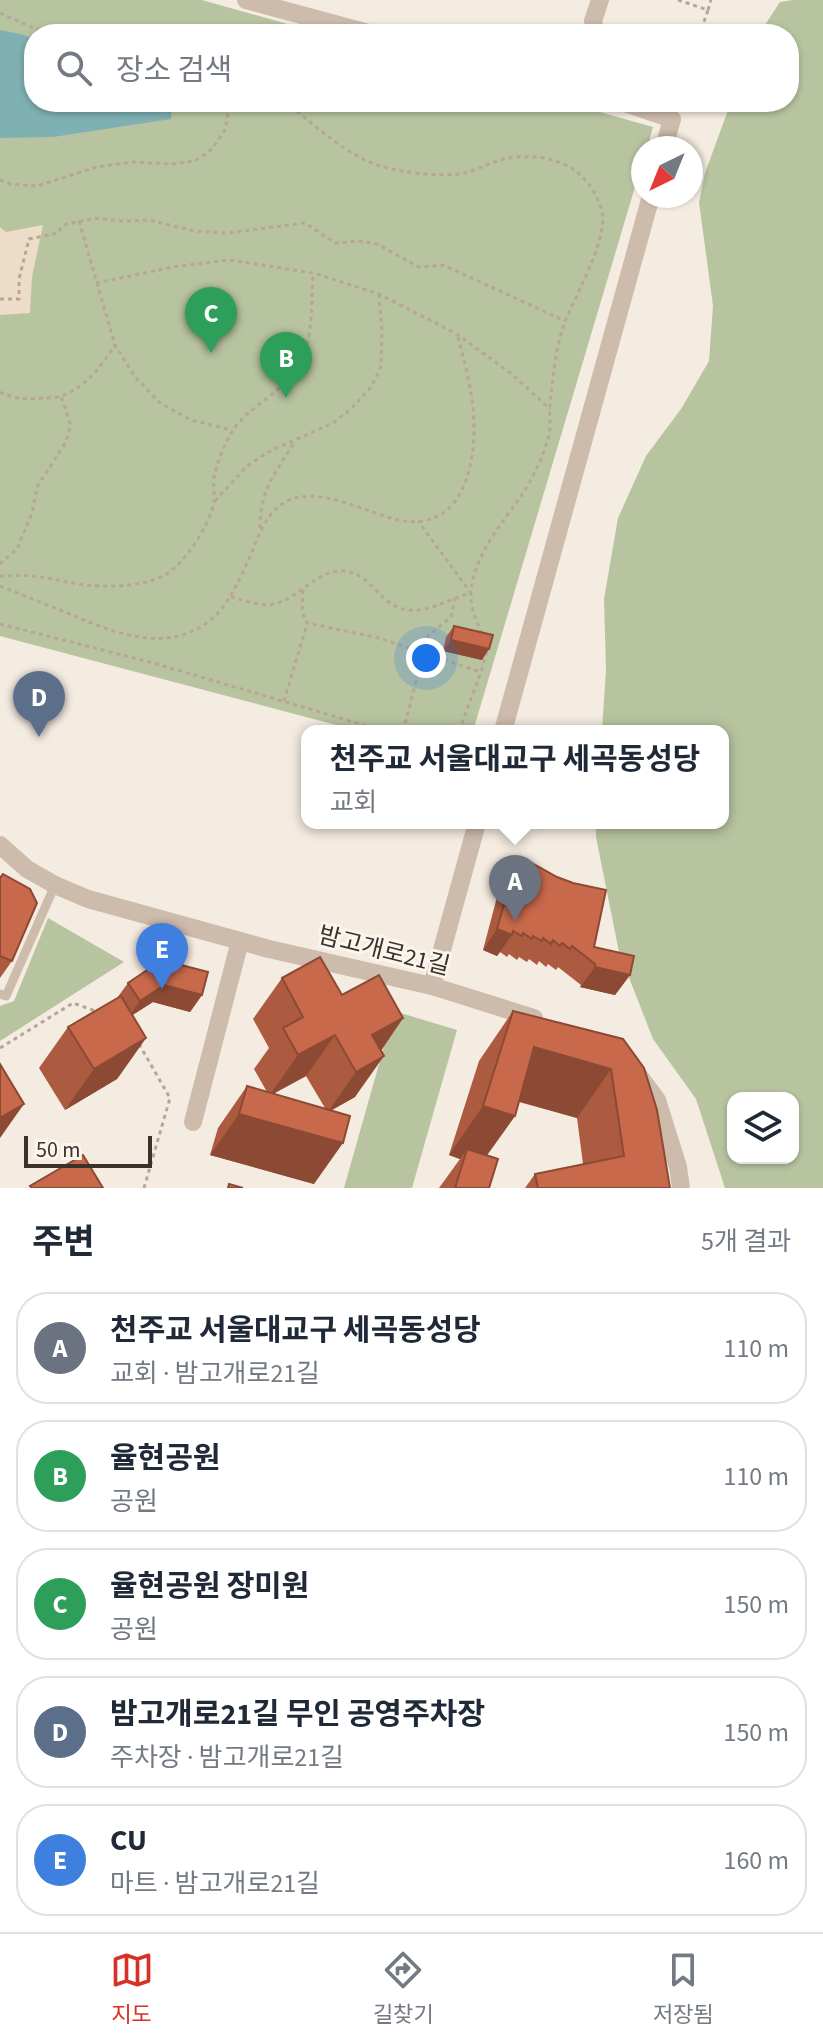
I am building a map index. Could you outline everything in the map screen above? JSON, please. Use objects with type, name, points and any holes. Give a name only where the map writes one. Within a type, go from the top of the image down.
[{"type":"street","points":[[246,0],[273,4],[339,24]]},
{"type":"street","points":[[594,24],[600,0]]},
{"type":"street","points":[[651,112],[672,119],[667,136]]},
{"type":"street","points":[[505,725],[648,208]]},
{"type":"street","points":[[432,986],[475,829]]},
{"type":"street","name":"밤고개로21길","points":[[0,845],[27,869],[88,899],[240,941],[432,986],[552,1024]]},
{"type":"street","points":[[193,1122],[240,941]]},
{"type":"street","points":[[623,1060],[657,1100],[678,1167],[681,1188]]},
{"type":"lane","points":[[0,994],[6,996],[55,885]]},
{"type":"path","points":[[678,0],[708,10]]},
{"type":"path","points":[[703,24],[711,0]]},
{"type":"path","points":[[0,13],[25,24]]},
{"type":"path","points":[[0,180],[37,186],[97,167],[132,162],[171,164],[195,161],[212,149],[225,130],[228,112]]},
{"type":"path","points":[[297,112],[342,147],[378,165],[424,174],[461,174],[514,157],[548,158],[577,170],[594,188],[603,213],[599,242],[565,321],[556,357],[550,432],[541,459],[523,494],[491,537],[477,570],[471,593],[476,620],[487,650],[461,725]]},
{"type":"path","points":[[0,299],[19,299],[19,279],[29,239],[58,233],[63,225],[79,221],[95,218],[149,220],[194,231],[227,233],[305,223],[335,243],[360,241],[377,244],[419,267],[443,265],[565,321]]},
{"type":"path","points":[[79,221],[115,345],[135,377],[160,403],[191,420],[233,430]]},
{"type":"path","points":[[96,283],[173,267],[229,260],[313,273],[379,294],[457,334],[513,375],[550,409]]},
{"type":"path","points":[[0,576],[29,575],[85,585],[124,586],[164,576],[186,557],[205,526],[214,502],[214,479],[233,430],[249,412],[269,399],[301,361],[309,334],[313,273]]},
{"type":"path","points":[[214,502],[247,466],[270,451],[333,423],[372,386],[381,366],[379,294]]},
{"type":"path","points":[[0,586],[115,633],[147,639],[180,637],[206,624],[231,597],[260,531],[273,510],[290,499],[310,496],[346,503],[399,520],[418,521],[437,516],[452,507],[466,486],[473,432],[472,395],[457,334]]},
{"type":"path","points":[[0,392],[9,397],[33,400],[61,396],[84,383],[102,365],[115,345]]},
{"type":"path","points":[[0,564],[17,549],[32,513],[37,487],[69,433],[70,423],[61,396]]},
{"type":"path","points":[[260,531],[260,510],[266,486],[295,441]]},
{"type":"path","points":[[418,521],[471,593]]},
{"type":"path","points":[[231,597],[270,605],[288,600],[320,576],[344,570],[358,575],[387,603],[400,608],[417,610],[471,593]]},
{"type":"path","points":[[284,701],[307,623],[302,612],[303,590]]},
{"type":"path","points":[[405,725],[428,636],[451,617],[455,598]]},
{"type":"path","points":[[307,623],[379,638],[481,672]]},
{"type":"path","points":[[0,624],[150,662],[364,725]]},
{"type":"path","points":[[0,1048],[73,1003],[101,1014]]},
{"type":"path","points":[[135,1037],[170,1098],[144,1188]]},
{"type":"green space","points":[[0,0],[202,0],[287,24],[24,24],[24,112],[600,112],[653,127],[650,136],[631,136],[631,200],[475,725],[336,725],[0,636]]},
{"type":"green space","points":[[823,0],[823,1188],[725,1188],[696,1099],[653,1039],[619,952],[596,829],[729,829],[729,725],[602,725],[606,670],[604,599],[618,518],[646,456],[681,409],[709,361],[713,306],[700,208],[703,208],[705,173],[727,112],[799,112],[799,24],[766,24],[780,2]]},
{"type":"green space","points":[[48,918],[124,962],[0,1041],[0,1006],[14,1001]]},
{"type":"green space","points":[[394,1011],[457,1030],[412,1188],[344,1188]]},
{"type":"shaded area","points":[[43,225],[32,277],[30,313],[0,315],[0,227],[6,232]]},
{"type":"water","points":[[0,30],[24,35],[24,112],[171,112],[171,119],[53,137],[0,138]]},
{"type":"building","points":[[454,626],[493,635],[489,649],[451,640]]},
{"type":"building","points":[[532,863],[573,883],[606,890],[594,947],[634,956],[630,975],[595,967],[572,946],[570,949],[553,940],[551,944],[543,938],[542,941],[523,933],[522,936],[513,931],[512,935],[497,929],[512,877],[518,869]]},
{"type":"building","points":[[3,874],[30,889],[37,903],[12,961],[0,956],[0,878]]},
{"type":"building","points":[[320,957],[342,995],[379,975],[403,1018],[372,1035],[384,1056],[356,1072],[335,1035],[298,1055],[283,1028],[303,1017],[282,978]]},
{"type":"building","points":[[162,960],[208,972],[202,995],[164,985],[140,1001],[128,983]]},
{"type":"building","points":[[121,996],[146,1038],[94,1069],[68,1027]]},
{"type":"building","points":[[513,1011],[623,1039],[644,1068],[657,1110],[670,1188],[538,1188],[535,1174],[624,1156],[611,1069],[534,1047],[515,1116],[483,1106]]},
{"type":"building","points":[[0,1064],[24,1104],[0,1118]]},
{"type":"building","points":[[247,1086],[350,1116],[343,1143],[239,1114]]},
{"type":"building","points":[[467,1149],[498,1159],[489,1188],[455,1188]]},
{"type":"building","points":[[83,1155],[103,1188],[30,1186]]},
{"type":"place","name":"율현공원 장미원","points":[[211,353]]},
{"type":"place","name":"율현공원","points":[[286,398]]},
{"type":"place","name":"밤고개로21길 무인 공영주차장","points":[[39,737]]},
{"type":"place","name":"천주교 서울대교구 세곡동성당","points":[[515,921]]},
{"type":"place","name":"CU","points":[[162,989]]}]
